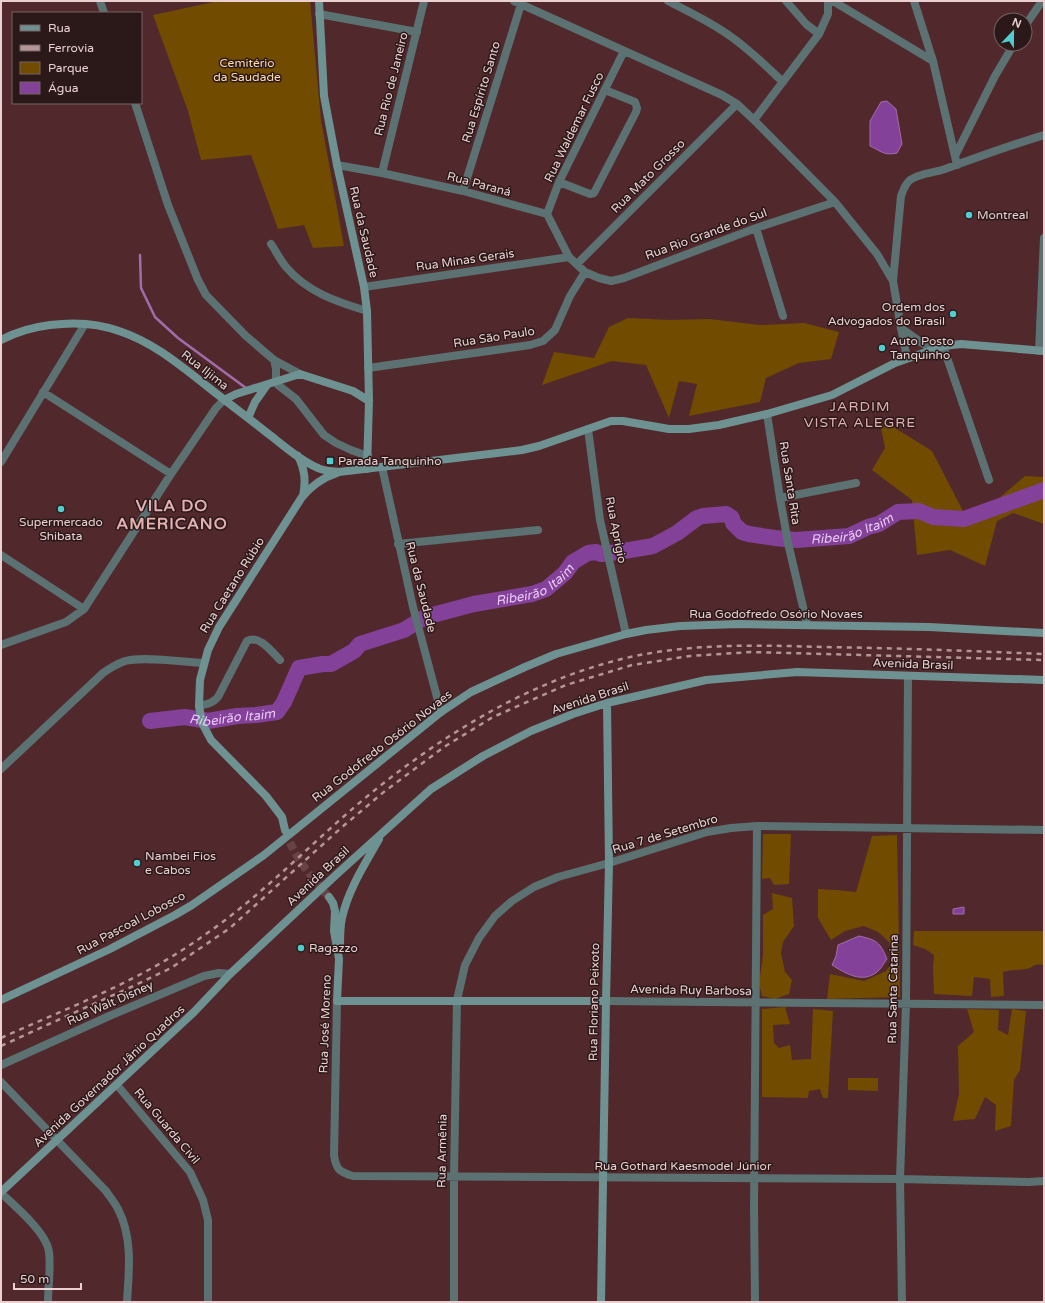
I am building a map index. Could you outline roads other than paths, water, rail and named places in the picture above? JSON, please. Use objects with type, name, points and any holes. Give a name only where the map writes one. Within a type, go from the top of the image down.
[{"type":"main road","name":"Rua da Saudade","points":[[319,1],[324,96],[337,165],[364,287],[369,401],[367,469]]},
{"type":"main road","name":"Rua Iljima","points":[[1,340],[26,330],[41,326],[60,324],[85,324],[119,330],[148,344],[176,362],[298,456],[318,469],[339,472],[522,450],[539,446],[607,422],[617,420],[670,429],[688,429],[737,421],[768,414],[832,395],[895,363],[943,346],[961,344],[1041,351]]},
{"type":"main road","points":[[224,400],[236,394],[300,374],[352,390],[369,401]]},
{"type":"main road","points":[[352,390],[360,388],[368,382]]},
{"type":"main road","points":[[248,418],[255,402],[267,385]]},
{"type":"main road","name":"Rua Caetano Rúbio","points":[[298,456],[302,464],[305,480],[302,497]]},
{"type":"main road","name":"Rua Caetano Rúbio","points":[[285,830],[282,818],[276,808],[211,740],[202,723],[200,708],[200,680],[203,663],[213,637],[227,612],[302,497],[315,483],[339,472]]},
{"type":"main road","name":"Rua Godofredo Osório Novaes","points":[[264,854],[441,712],[472,692],[556,654],[626,634],[680,626],[738,624],[929,627],[1044,633]]},
{"type":"main road","name":"Avenida Brasil","points":[[230,974],[384,830],[431,789],[483,756],[531,731],[573,714],[608,703],[706,680],[797,672],[1044,680]]},
{"type":"main road","name":"Rua Floriano Peixoto","points":[[601,1302],[609,863],[608,703]]},
{"type":"main road","points":[[339,959],[342,919],[345,907],[359,874],[384,830]]},
{"type":"main road","name":"Rua Pascoal Lobosco","points":[[1,1000],[110,949],[175,915],[264,854]]},
{"type":"main road","name":"Rua José Moreno","points":[[329,896],[334,911],[334,931],[339,959],[337,1001]]},
{"type":"main road","name":"Avenida Governador Jânio Quadros","points":[[1,1192],[194,1012],[230,974]]},
{"type":"main road","name":"Avenida Ruy Barbosa","points":[[337,1001],[606,1001]]},
{"type":"street","points":[[100,1],[104,12]]},
{"type":"street","name":"Rua Rio de Janeiro","points":[[382,173],[424,1]]},
{"type":"street","points":[[668,1],[730,35],[756,56],[783,82]]},
{"type":"street","points":[[786,1],[806,24],[819,34]]},
{"type":"street","points":[[754,120],[819,34],[828,14],[828,1]]},
{"type":"street","points":[[833,1],[933,61]]},
{"type":"street","points":[[914,1],[933,61],[956,160]]},
{"type":"street","points":[[1033,14],[1042,1]]},
{"type":"street","points":[[519,2],[722,95],[737,104],[835,202],[876,254],[893,281]]},
{"type":"street","name":"Rua Espírito Santo","points":[[463,191],[519,2]]},
{"type":"street","points":[[319,14],[417,32]]},
{"type":"street","name":"Rua Waldemar Fusco","points":[[546,214],[559,182],[624,51]]},
{"type":"street","points":[[956,160],[995,76],[1009,52]]},
{"type":"street","points":[[559,182],[590,194],[594,193],[636,112],[637,108],[635,102],[605,90]]},
{"type":"street","points":[[135,104],[168,205],[198,280],[206,295],[246,336],[274,360],[300,374]]},
{"type":"street","name":"Rua Mato Grosso","points":[[577,264],[737,104]]},
{"type":"street","points":[[907,358],[893,281],[898,218],[901,196],[905,186],[919,176],[956,160],[1044,135]]},
{"type":"street","name":"Rua Paraná","points":[[337,165],[382,173],[463,191],[546,214]]},
{"type":"street","name":"Rua Rio Grande do Sul","points":[[585,272],[598,278],[611,281],[624,278],[756,228],[835,202]]},
{"type":"street","points":[[546,214],[569,257],[585,272]]},
{"type":"street","points":[[756,228],[783,316]]},
{"type":"street","points":[[1041,351],[1044,238]]},
{"type":"street","points":[[271,244],[286,266],[299,280],[321,294],[343,304],[366,311]]},
{"type":"street","name":"Rua Minas Gerais","points":[[364,287],[569,257]]},
{"type":"street","name":"Rua São Paulo","points":[[368,368],[530,345],[543,341],[555,330],[570,296],[585,272]]},
{"type":"street","points":[[1,462],[85,324]]},
{"type":"street","points":[[901,328],[933,349]]},
{"type":"street","points":[[943,346],[990,480]]},
{"type":"street","points":[[274,360],[276,382],[282,389],[296,399],[324,435],[336,444],[368,456]]},
{"type":"street","points":[[43,392],[171,474]]},
{"type":"street","points":[[1,646],[66,622],[84,609],[171,474],[216,408],[224,400]]},
{"type":"street","name":"Rua Santa Rita","points":[[768,414],[785,528],[807,624]]},
{"type":"street","name":"Rua Aprigio","points":[[588,429],[600,520],[626,634]]},
{"type":"street","name":"Rua da Saudade","points":[[382,467],[413,607],[441,712]]},
{"type":"street","points":[[780,498],[856,483]]},
{"type":"street","points":[[398,544],[538,530]]},
{"type":"street","points":[[1,555],[84,609]]},
{"type":"street","points":[[200,708],[214,702],[218,697],[247,641],[255,639],[261,642],[280,660]]},
{"type":"street","points":[[1,769],[103,673],[115,665],[127,661],[144,659],[203,663]]},
{"type":"street","name":"Rua Santa Catarina","points":[[902,1302],[900,1179],[906,1004],[908,676]]},
{"type":"street","points":[[755,1302],[754,1178],[757,826]]},
{"type":"street","name":"Rua 7 de Setembro","points":[[457,1000],[465,965],[478,938],[495,916],[512,901],[534,887],[558,878],[707,832],[757,826],[1044,830]]},
{"type":"street","name":"Rua Walt Disney","points":[[1,1065],[107,1017],[204,976],[220,973],[230,974]]},
{"type":"street","name":"Rua Armênia","points":[[454,1302],[454,1176],[457,1000]]},
{"type":"street","name":"Rua José Moreno","points":[[334,1155],[337,1001]]},
{"type":"street","name":"Avenida Ruy Barbosa","points":[[606,1001],[1044,1005]]},
{"type":"street","points":[[1,1082],[106,1191],[118,1208],[123,1219],[130,1258],[127,1302]]},
{"type":"street","name":"Rua Guarda Civil","points":[[117,1085],[190,1172],[198,1188],[208,1220],[208,1302]]},
{"type":"street","name":"Rua Gothard Kaesmodel Júnior","points":[[334,1155],[336,1165],[340,1170],[353,1176],[1044,1181]]},
{"type":"street","points":[[1,1192],[24,1214],[41,1233],[46,1242],[49,1251],[48,1302]]},
{"type":"water","points":[[887,101],[896,109],[902,144],[897,153],[893,154],[883,152],[870,146],[870,121],[881,102]]},
{"type":"water","points":[[964,907],[964,914],[953,914],[953,909]]},
{"type":"water","points":[[859,936],[870,939],[880,945],[887,959],[877,972],[865,977],[848,974],[832,965],[836,956],[838,945]]},
{"type":"waterway","points":[[140,255],[141,288],[155,317],[178,338],[246,388]]},
{"type":"waterway","name":"Ribeirão Itaim","points":[[150,721],[185,717],[208,721],[237,716],[277,712],[284,702],[299,668],[331,664],[354,651],[360,644],[404,630],[425,617],[474,604],[532,594],[546,589],[565,573],[573,562],[588,553],[596,552],[601,554],[653,546],[677,533],[697,518],[703,516],[726,514],[732,518],[733,523],[742,532],[775,538],[796,540],[849,536],[868,527],[879,524],[898,512],[919,511],[933,517],[964,519],[1044,490]]},
{"type":"tunnel","points":[[286,831],[289,841],[298,858],[329,897]]},
{"type":"railway","points":[[1,1038],[105,992],[180,952],[250,900],[339,820],[412,761],[469,724],[499,707],[561,678],[626,658],[650,653],[699,647],[774,646],[878,648],[1044,654]]},
{"type":"railway","points":[[1,1046],[171,968],[230,928],[341,828],[385,791],[444,747],[493,717],[566,685],[632,665],[690,656],[751,652],[1044,660]]},
{"type":"place","name":"Montreal","points":[[969,215]]},
{"type":"place","name":"Ordem dos Advogados do Brasil","points":[[953,314]]},
{"type":"place","name":"Auto Posto Tanquinho","points":[[882,348]]},
{"type":"place","name":"Parada Tanquinho","points":[[330,461]]},
{"type":"place","name":"Supermercado Shibata","points":[[61,509]]},
{"type":"place","name":"Nambei Fios e Cabos","points":[[137,863]]},
{"type":"place","name":"Ragazzo","points":[[301,948]]},
{"type":"district","name":"JARDIM VISTA ALEGRE","points":[[860,414]]},
{"type":"district","name":"VILA DO AMERICANO","points":[[172,514]]},
{"type":"park label","name":"Cemitério da Saudade","points":[[247,70]]}]
